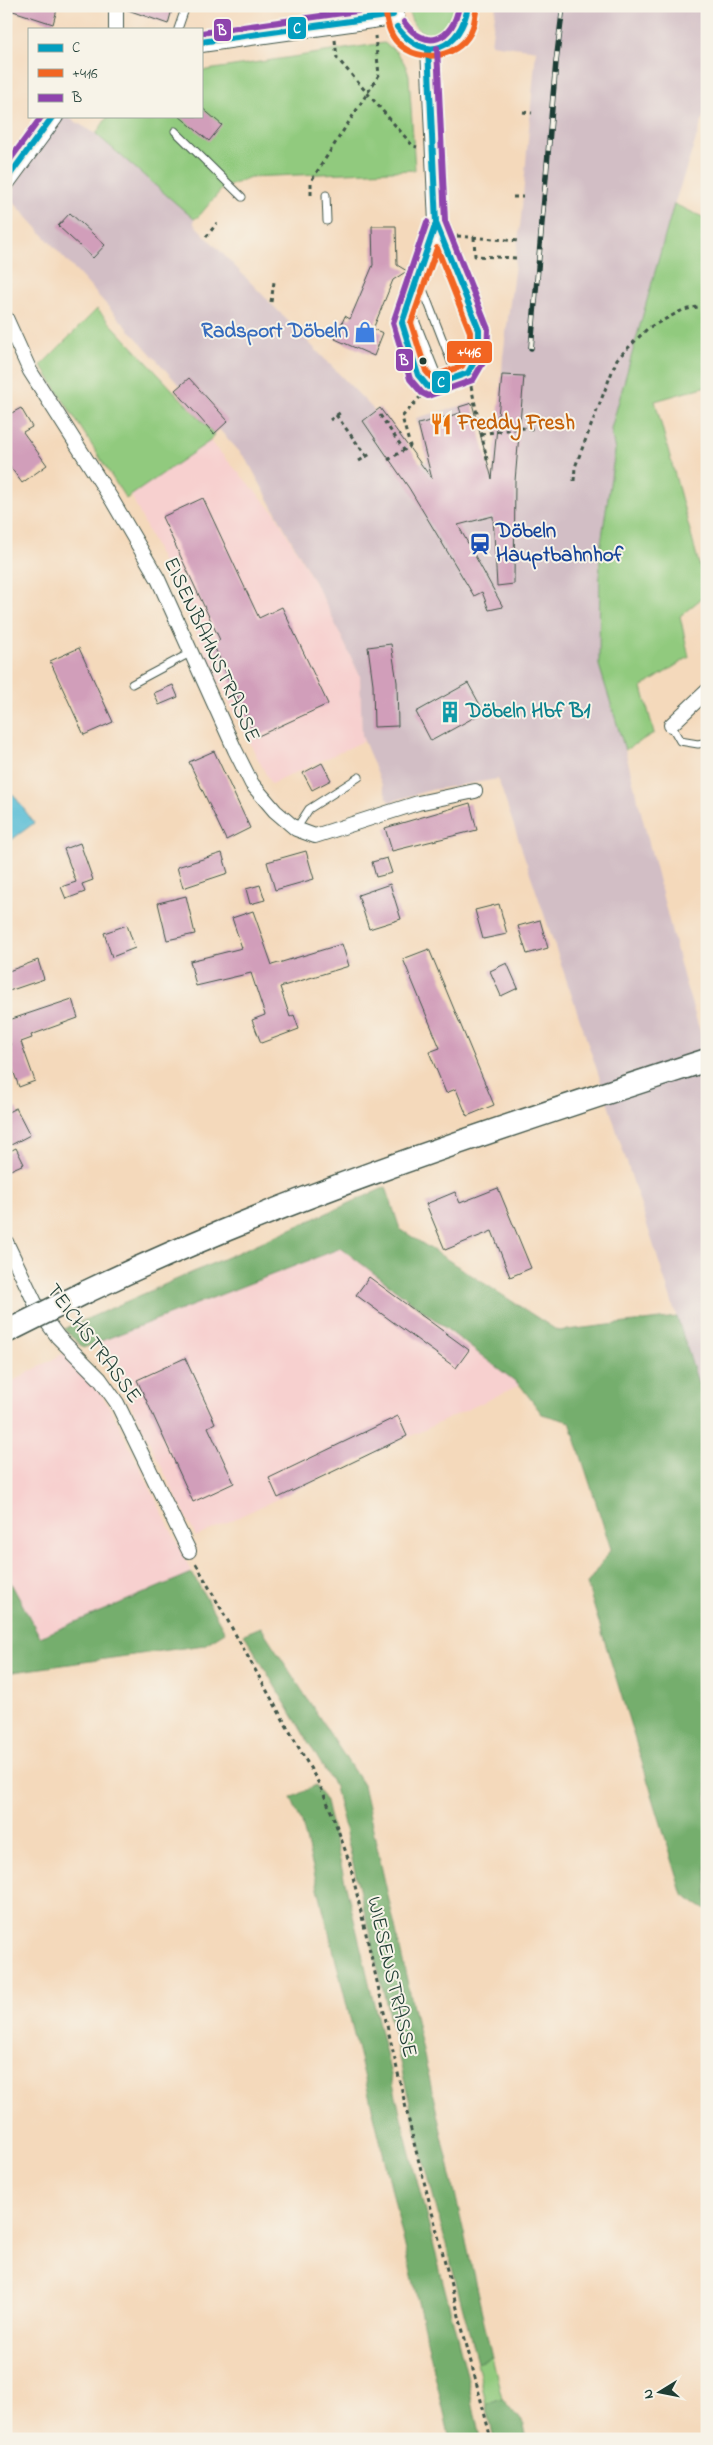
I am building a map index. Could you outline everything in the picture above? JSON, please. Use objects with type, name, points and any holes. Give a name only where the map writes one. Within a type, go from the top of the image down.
[{"type":"main road","points":[[202,42],[371,18],[394,10],[401,34],[410,42],[428,48],[445,46],[455,39],[463,29],[468,17],[468,6]]},
{"type":"main road","points":[[6,180],[52,118]]},
{"type":"main road","points":[[6,1332],[86,1292],[211,1236],[418,1156],[707,1060]]},
{"type":"street","points":[[116,6],[116,28]]},
{"type":"street","points":[[428,48],[441,234],[479,330],[479,353],[463,375],[434,385],[418,375],[402,323],[419,279],[441,234]]},
{"type":"street","name":"EISENBAHNSTRASSE","points":[[6,318],[30,371],[112,500],[158,579],[190,653],[252,784],[275,811],[296,828],[315,836],[418,803],[476,791]]},
{"type":"street","points":[[672,725],[707,691]]},
{"type":"street","name":"TEICHSTRASSE","points":[[6,1242],[39,1311],[58,1337],[100,1379],[117,1403],[189,1550]]},
{"type":"lane","points":[[178,28],[186,6]]},
{"type":"lane","points":[[175,131],[242,196]]},
{"type":"lane","points":[[326,195],[327,222]]},
{"type":"lane","points":[[419,279],[463,375]]},
{"type":"lane","points":[[132,684],[190,653]]},
{"type":"lane","points":[[672,725],[680,741],[698,744],[707,742]]},
{"type":"lane","points":[[296,828],[309,809],[359,777]]},
{"type":"path","points":[[311,195],[311,181],[379,75],[377,46],[371,18]]},
{"type":"path","points":[[337,58],[413,146],[434,153]]},
{"type":"path","points":[[523,112],[532,113]]},
{"type":"path","points":[[513,197],[524,197]]},
{"type":"path","points":[[206,237],[217,223]]},
{"type":"path","points":[[441,234],[519,241]]},
{"type":"path","points":[[474,237],[475,256],[517,258]]},
{"type":"path","points":[[271,302],[274,282]]},
{"type":"path","points":[[574,481],[578,458],[617,359],[648,328],[683,310],[707,305]]},
{"type":"path","points":[[463,375],[488,464]]},
{"type":"path","points":[[388,460],[410,446],[402,417],[434,385]]},
{"type":"path","points":[[330,420],[341,412]]},
{"type":"path","points":[[336,415],[367,456]]},
{"type":"path","points":[[380,415],[404,450]]},
{"type":"path","points":[[481,434],[520,428],[536,429]]},
{"type":"path","points":[[360,461],[372,453]]},
{"type":"path","name":"WIESENSTRASSE","points":[[189,1550],[318,1782],[330,1807],[350,1864],[414,2143],[491,2439]]},
{"type":"shaded area","points":[[496,6],[707,6],[707,106],[674,205],[611,429],[615,451],[600,550],[599,665],[625,750],[684,979],[707,1054],[707,1411],[598,1073],[498,779],[431,790],[389,802],[362,736],[360,676],[322,596],[247,460],[8,196],[60,118],[69,118],[96,134],[194,219],[194,224],[375,411],[380,408],[419,463],[433,460],[425,431],[420,432],[416,418],[472,403],[476,417],[471,419],[490,491],[496,469],[503,356],[521,218],[536,50],[491,44]]},
{"type":"shaded area","points":[[210,441],[275,513],[322,596],[360,676],[362,736],[364,741],[271,784],[227,699],[131,495]]},
{"type":"shaded area","points":[[341,1248],[520,1385],[196,1537],[117,1377],[95,1343]]},
{"type":"shaded area","points":[[64,1353],[101,1394],[113,1413],[192,1573],[40,1638],[6,1574],[6,1385]]},
{"type":"green space","points":[[409,6],[456,6],[455,18],[450,27],[443,32],[425,33],[417,28],[411,19]]},
{"type":"green space","points":[[384,43],[400,57],[409,76],[415,170],[250,177],[222,189],[199,216],[194,219],[96,134],[107,118],[202,118],[202,71]]},
{"type":"green space","points":[[674,204],[707,219],[707,386],[655,401],[707,594],[680,616],[689,657],[642,687],[654,733],[625,750],[599,665],[600,550],[615,451],[611,429]]},
{"type":"green space","points":[[97,309],[214,434],[210,441],[126,499],[41,365]]},
{"type":"green space","points":[[386,1187],[400,1229],[558,1331],[677,1317],[707,1411],[707,1910],[683,1895],[587,1584],[611,1549],[570,1422],[542,1414],[520,1385],[341,1248],[83,1348],[64,1329]]},
{"type":"green space","points":[[192,1573],[225,1632],[204,1645],[6,1673],[6,1574],[40,1637]]},
{"type":"green space","points":[[261,1627],[363,1785],[492,2357],[477,2362],[418,2138],[335,1787],[244,1634]]},
{"type":"green space","points":[[316,1785],[326,1802],[407,2142],[466,2371],[480,2439],[450,2439],[381,2144],[302,1823],[291,1798]]},
{"type":"green space","points":[[492,2357],[502,2398],[486,2404],[477,2362]]},
{"type":"green space","points":[[502,2398],[524,2425],[527,2439],[494,2439],[486,2404]]},
{"type":"water","points":[[13,794],[34,823],[6,844],[6,798]]},
{"type":"building","points":[[7,6],[58,6],[53,24],[7,9]]},
{"type":"building","points":[[125,6],[173,6],[168,24],[125,9]]},
{"type":"building","points":[[202,108],[222,125],[209,141],[181,118],[202,118]]},
{"type":"building","points":[[70,213],[105,245],[93,258],[58,226]]},
{"type":"building","points":[[372,226],[396,226],[397,265],[407,271],[393,280],[373,329],[383,333],[374,356],[335,339],[345,316],[350,319],[373,265]]},
{"type":"building","points":[[502,375],[524,376],[515,481],[514,584],[497,586],[493,516],[458,525],[503,607],[489,610],[482,592],[474,596],[409,488],[363,421],[380,408],[432,479],[418,424],[461,413],[459,407],[472,403],[492,479]]},
{"type":"building","points":[[189,378],[228,421],[214,434],[175,390]]},
{"type":"building","points":[[21,408],[32,427],[23,432],[47,465],[22,483],[6,461],[6,416]]},
{"type":"building","points":[[203,498],[259,618],[282,607],[328,704],[256,737],[213,644],[220,640],[162,517]]},
{"type":"building","points":[[391,644],[397,682],[398,726],[374,727],[373,684],[368,647]]},
{"type":"building","points":[[79,648],[113,722],[84,735],[50,661]]},
{"type":"building","name":"Döbeln Hbf B1","points":[[468,683],[484,712],[431,741],[416,712]]},
{"type":"building","points":[[173,685],[178,697],[159,705],[154,693]]},
{"type":"building","points":[[214,751],[250,828],[226,840],[189,762]]},
{"type":"building","points":[[322,763],[331,780],[312,790],[303,773]]},
{"type":"building","points":[[470,803],[477,830],[392,851],[385,828]]},
{"type":"building","points":[[80,843],[93,880],[82,884],[85,892],[66,899],[61,887],[76,882],[64,849]]},
{"type":"building","points":[[306,851],[314,879],[275,890],[267,862]]},
{"type":"building","points":[[222,853],[228,873],[183,888],[177,867]]},
{"type":"building","points":[[387,858],[392,873],[376,877],[372,862]]},
{"type":"building","points":[[390,884],[401,919],[369,929],[358,895]]},
{"type":"building","points":[[260,885],[265,900],[250,904],[246,889]]},
{"type":"building","points":[[186,896],[195,934],[167,940],[158,903]]},
{"type":"building","points":[[499,904],[507,934],[483,939],[475,910]]},
{"type":"building","points":[[253,911],[272,965],[342,944],[349,966],[280,987],[290,1017],[294,1015],[299,1029],[261,1043],[252,1020],[265,1015],[251,973],[196,986],[190,961],[242,948],[232,918]]},
{"type":"building","points":[[540,920],[548,948],[527,954],[518,926]]},
{"type":"building","points":[[127,925],[135,948],[112,957],[104,933]]},
{"type":"building","points":[[429,949],[494,1105],[467,1116],[456,1089],[446,1093],[429,1052],[440,1048],[403,959]]},
{"type":"building","points":[[38,960],[44,979],[6,992],[6,972]]},
{"type":"building","points":[[507,963],[518,988],[501,996],[490,971]]},
{"type":"building","points":[[72,999],[78,1018],[31,1035],[32,1038],[21,1042],[35,1081],[19,1087],[6,1051],[6,1047],[11,1046],[6,1033],[6,1021]]},
{"type":"building","points":[[16,1108],[30,1135],[11,1145],[6,1135],[6,1113]]},
{"type":"building","points":[[16,1148],[24,1164],[6,1172],[6,1153]]},
{"type":"building","points":[[498,1188],[531,1268],[510,1277],[492,1231],[445,1250],[426,1204],[455,1192],[460,1203]]},
{"type":"building","points":[[369,1277],[469,1350],[456,1368],[356,1295]]},
{"type":"building","points":[[185,1358],[215,1423],[208,1427],[234,1483],[193,1502],[137,1380]]},
{"type":"building","points":[[398,1416],[407,1436],[278,1498],[269,1478]]},
{"type":"railway","points":[[531,348],[556,62],[563,6]]},
{"type":"transit line","name":"B","points":[[202,33],[392,6]]},
{"type":"transit line","name":"B","points":[[404,22],[421,37],[429,39],[438,38],[451,27],[459,6]]},
{"type":"transit line","name":"C","points":[[397,27],[408,39],[419,46],[440,47],[450,42],[458,33],[468,6]]},
{"type":"transit line","name":"+416","points":[[385,7],[390,31],[398,43],[407,50],[428,56],[440,55],[460,46],[468,37],[473,27],[477,8]]},
{"type":"transit line","name":"C","points":[[202,42],[393,15]]},
{"type":"transit line","name":"C","points":[[428,48],[436,223]]},
{"type":"transit line","name":"B","points":[[427,222],[393,323],[410,379],[422,393],[428,396],[473,380],[487,356],[488,329],[445,221],[437,48]]},
{"type":"transit line","name":"B","points":[[6,165],[41,118]]},
{"type":"transit line","name":"C","points":[[6,180],[52,118]]},
{"type":"transit line","name":"C","points":[[436,223],[479,330],[479,353],[468,373],[428,387],[418,375],[402,323],[436,223]]},
{"type":"transit line","name":"+416","points":[[437,248],[470,332],[470,351],[462,366],[431,377],[426,371],[411,323],[437,248]]},
{"type":"place","name":"Radsport Döbeln","points":[[365,332]]},
{"type":"place","name":"Freddy Fresh","points":[[441,424]]},
{"type":"place","name":"Döbeln Hauptbahnhof","points":[[480,544]]},
{"type":"place","name":"Döbeln Hbf B1","points":[[450,712]]}]
